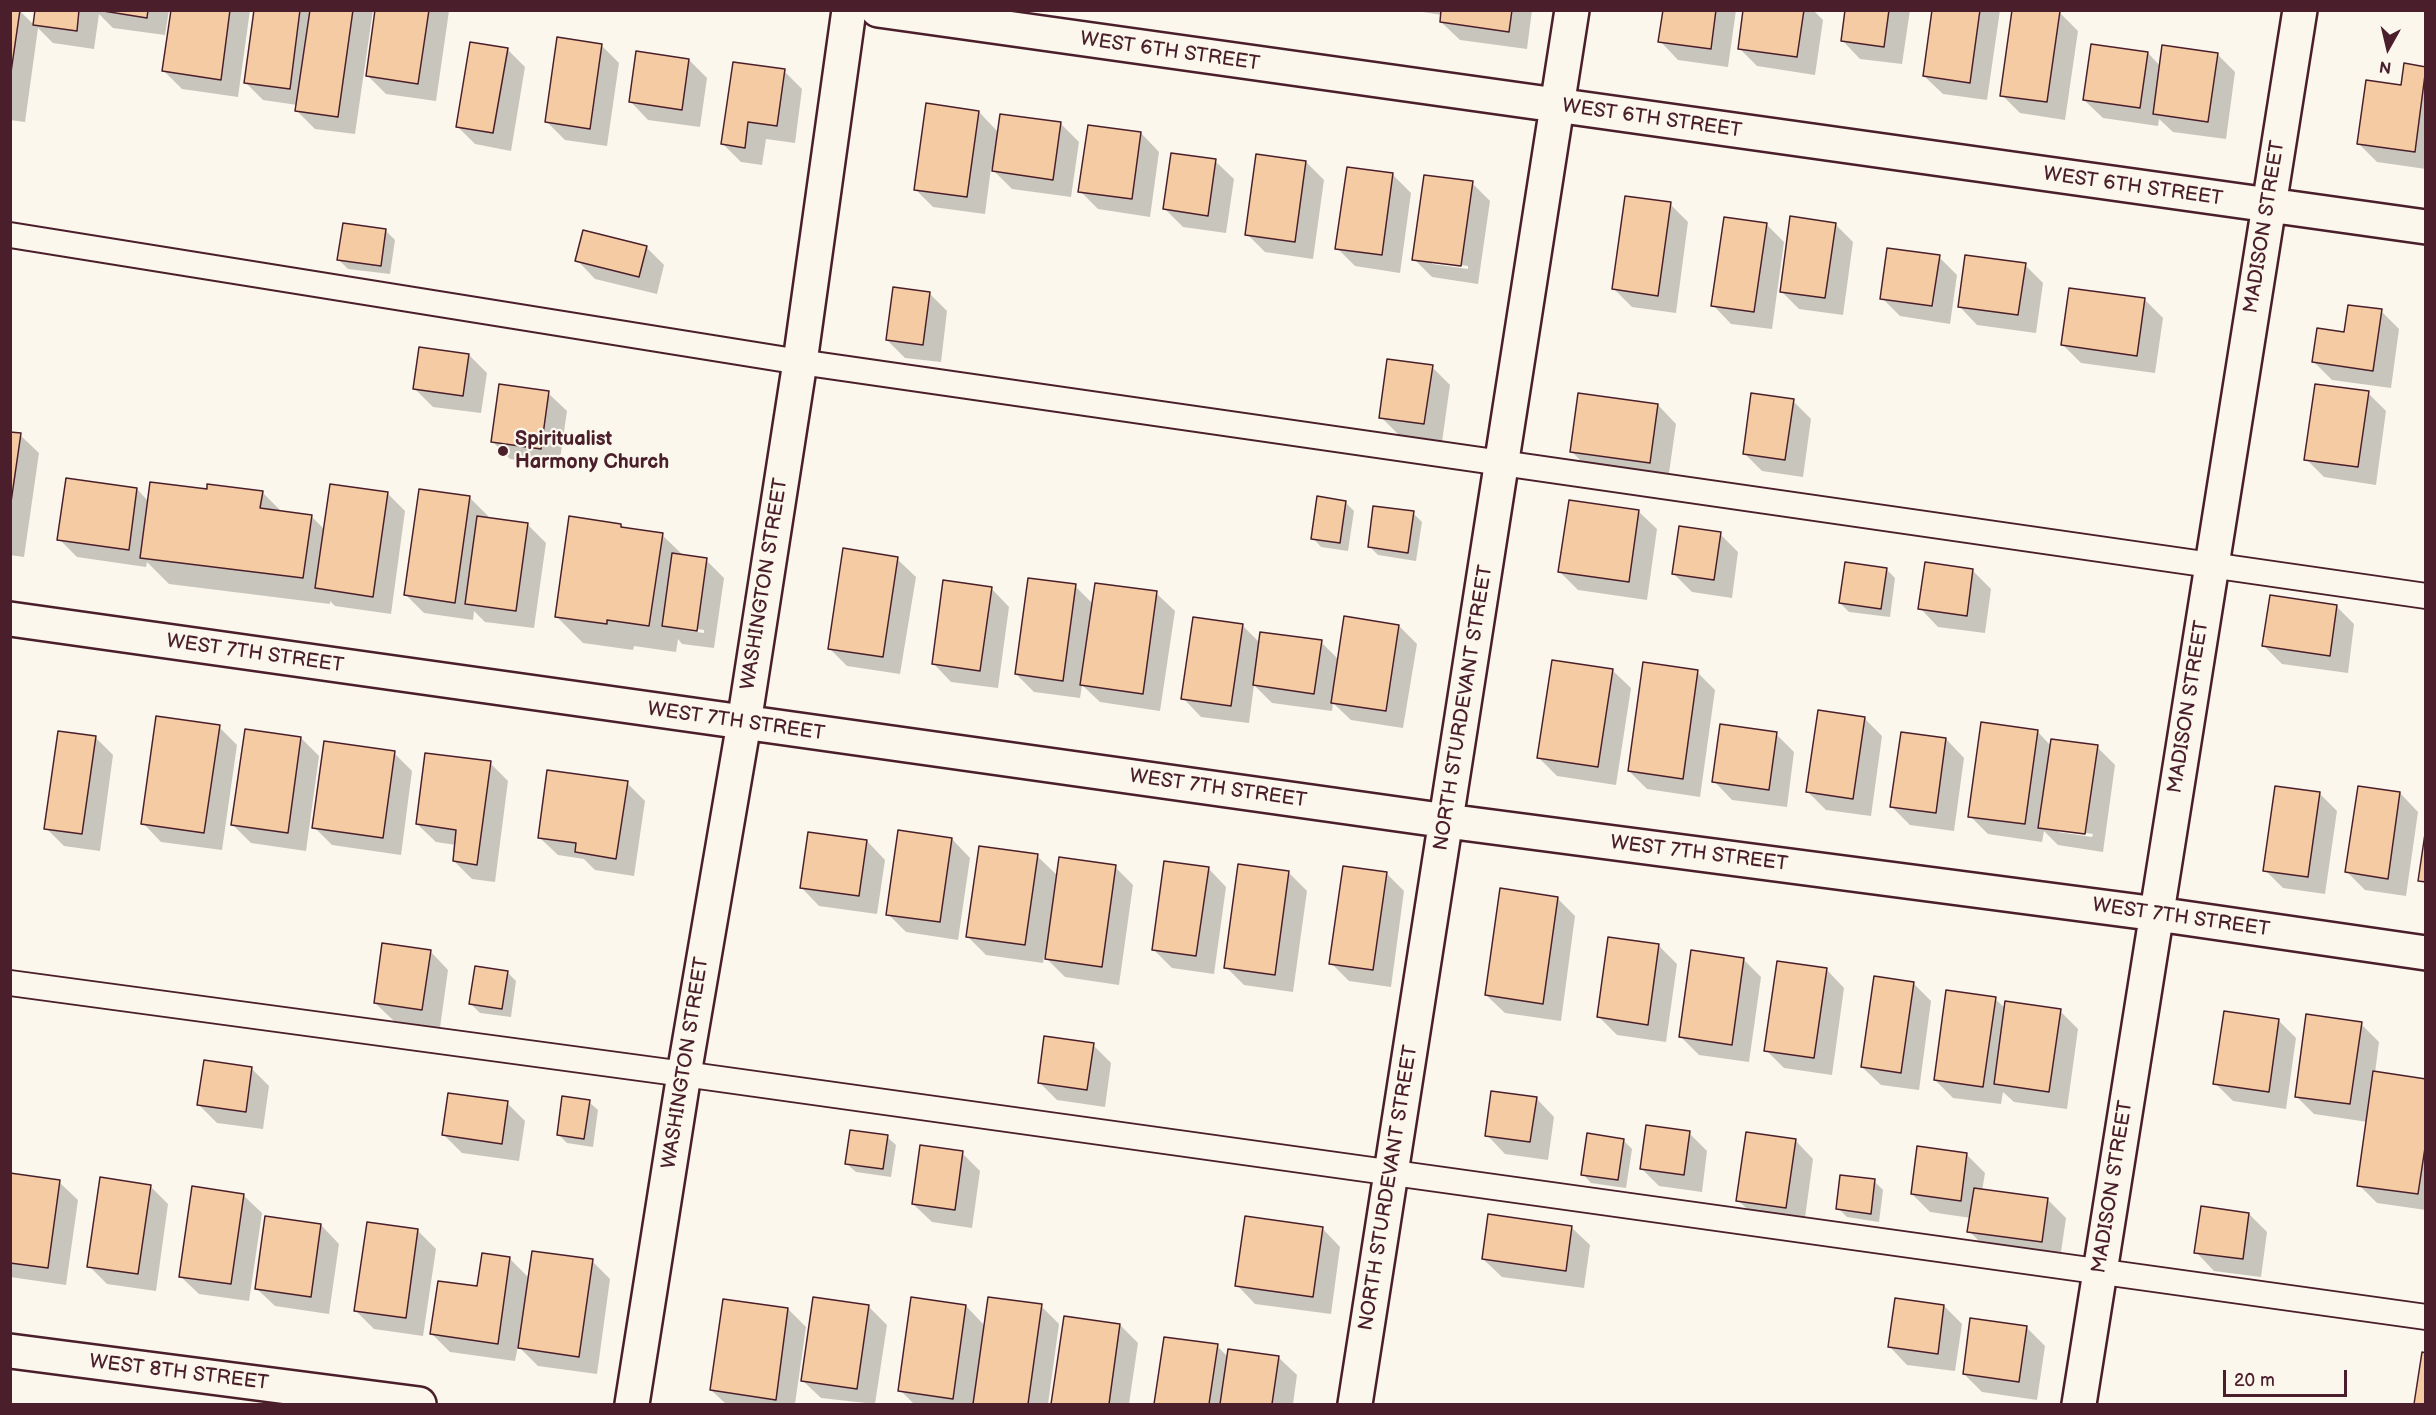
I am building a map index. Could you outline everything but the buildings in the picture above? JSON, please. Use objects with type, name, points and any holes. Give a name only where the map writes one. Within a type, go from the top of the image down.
[{"type":"street","name":"WASHINGTON STREET","points":[[632,1404],[684,1074],[744,723],[800,362],[849,10]]},
{"type":"street","name":"WEST 6TH STREET","points":[[878,10],[2426,227]]},
{"type":"street","name":"NORTH STURDEVANT STREET","points":[[1355,1404],[1572,10]]},
{"type":"street","name":"MADISON STREET","points":[[2079,1404],[2300,10]]},
{"type":"street","name":"WEST 7TH STREET","points":[[10,619],[1447,821],[2157,914],[2426,953]]},
{"type":"street","name":"WEST 8TH STREET","points":[[10,1351],[419,1404]]},
{"type":"lane","points":[[10,235],[800,362],[2426,596]]},
{"type":"lane","points":[[10,983],[684,1074],[2426,1317]]},
{"type":"place","name":"Spiritualist Harmony Church","points":[[503,451]]}]
